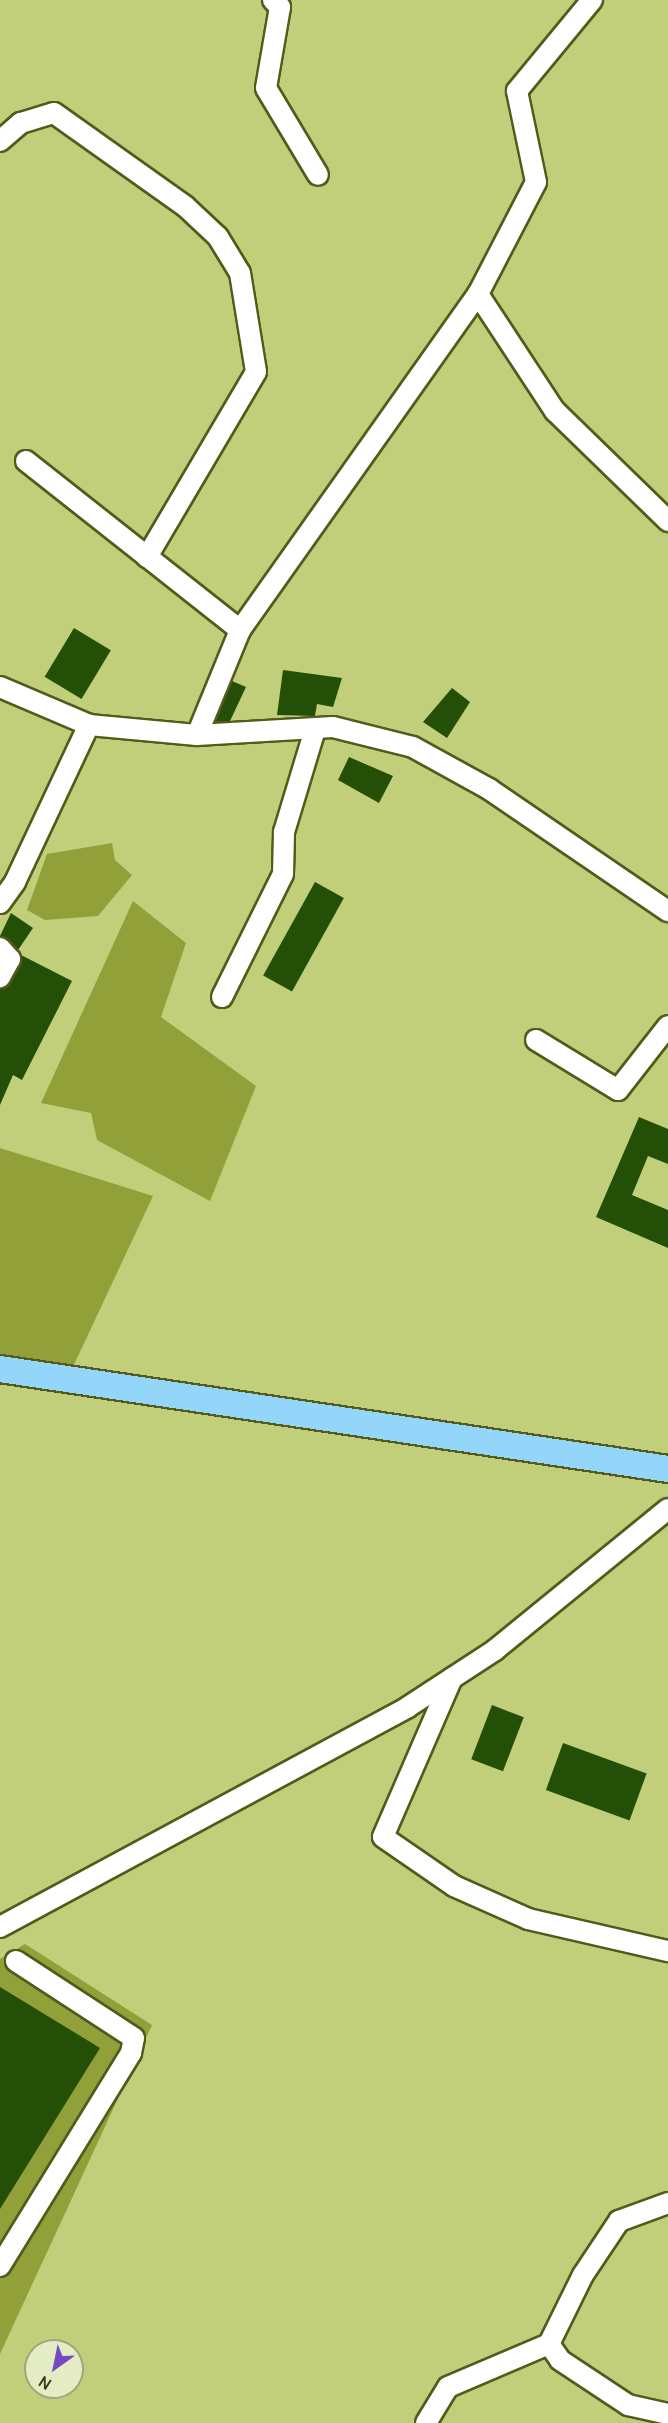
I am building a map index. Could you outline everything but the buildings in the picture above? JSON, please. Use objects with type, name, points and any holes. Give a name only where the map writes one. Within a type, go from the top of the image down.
[{"type":"main road","points":[[0,1370],[668,1469]]},
{"type":"street","points":[[273,0],[280,7],[266,87],[318,175]]},
{"type":"street","points":[[197,735],[240,630],[478,294],[536,182],[517,91],[592,0]]},
{"type":"street","points":[[0,141],[21,123],[54,113],[185,206],[218,237],[240,273],[256,372],[147,557]]},
{"type":"street","points":[[478,294],[555,411],[668,521]]},
{"type":"street","points":[[26,461],[240,630]]},
{"type":"street","points":[[0,687],[89,725],[197,735],[333,727],[413,747],[489,789],[668,911]]},
{"type":"street","points":[[0,903],[15,882],[89,725]]},
{"type":"street","points":[[222,997],[283,874],[284,831],[315,729]]},
{"type":"street","points":[[0,948],[10,959],[0,977]]},
{"type":"street","points":[[536,1040],[618,1090],[668,1026]]},
{"type":"street","points":[[0,1927],[452,1678],[495,1650],[668,1509]]},
{"type":"street","points":[[452,1678],[383,1837],[454,1886],[528,1919],[668,1951]]},
{"type":"street","points":[[0,2266],[131,2053],[134,2038],[16,1961]]},
{"type":"street","points":[[426,2423],[448,2387],[549,2344],[583,2274],[619,2221],[668,2203]]},
{"type":"street","points":[[549,2344],[560,2360],[628,2404],[668,2414]]},
{"type":"green space","points":[[112,843],[115,860],[132,875],[98,916],[45,920],[27,910],[47,854]]},
{"type":"green space","points":[[133,901],[186,943],[161,1017],[256,1086],[210,1201],[97,1140],[91,1113],[41,1103]]},
{"type":"green space","points":[[0,1148],[153,1196],[72,1369],[0,1358]]},
{"type":"green space","points":[[25,1944],[152,2025],[0,2354],[0,1959]]}]
